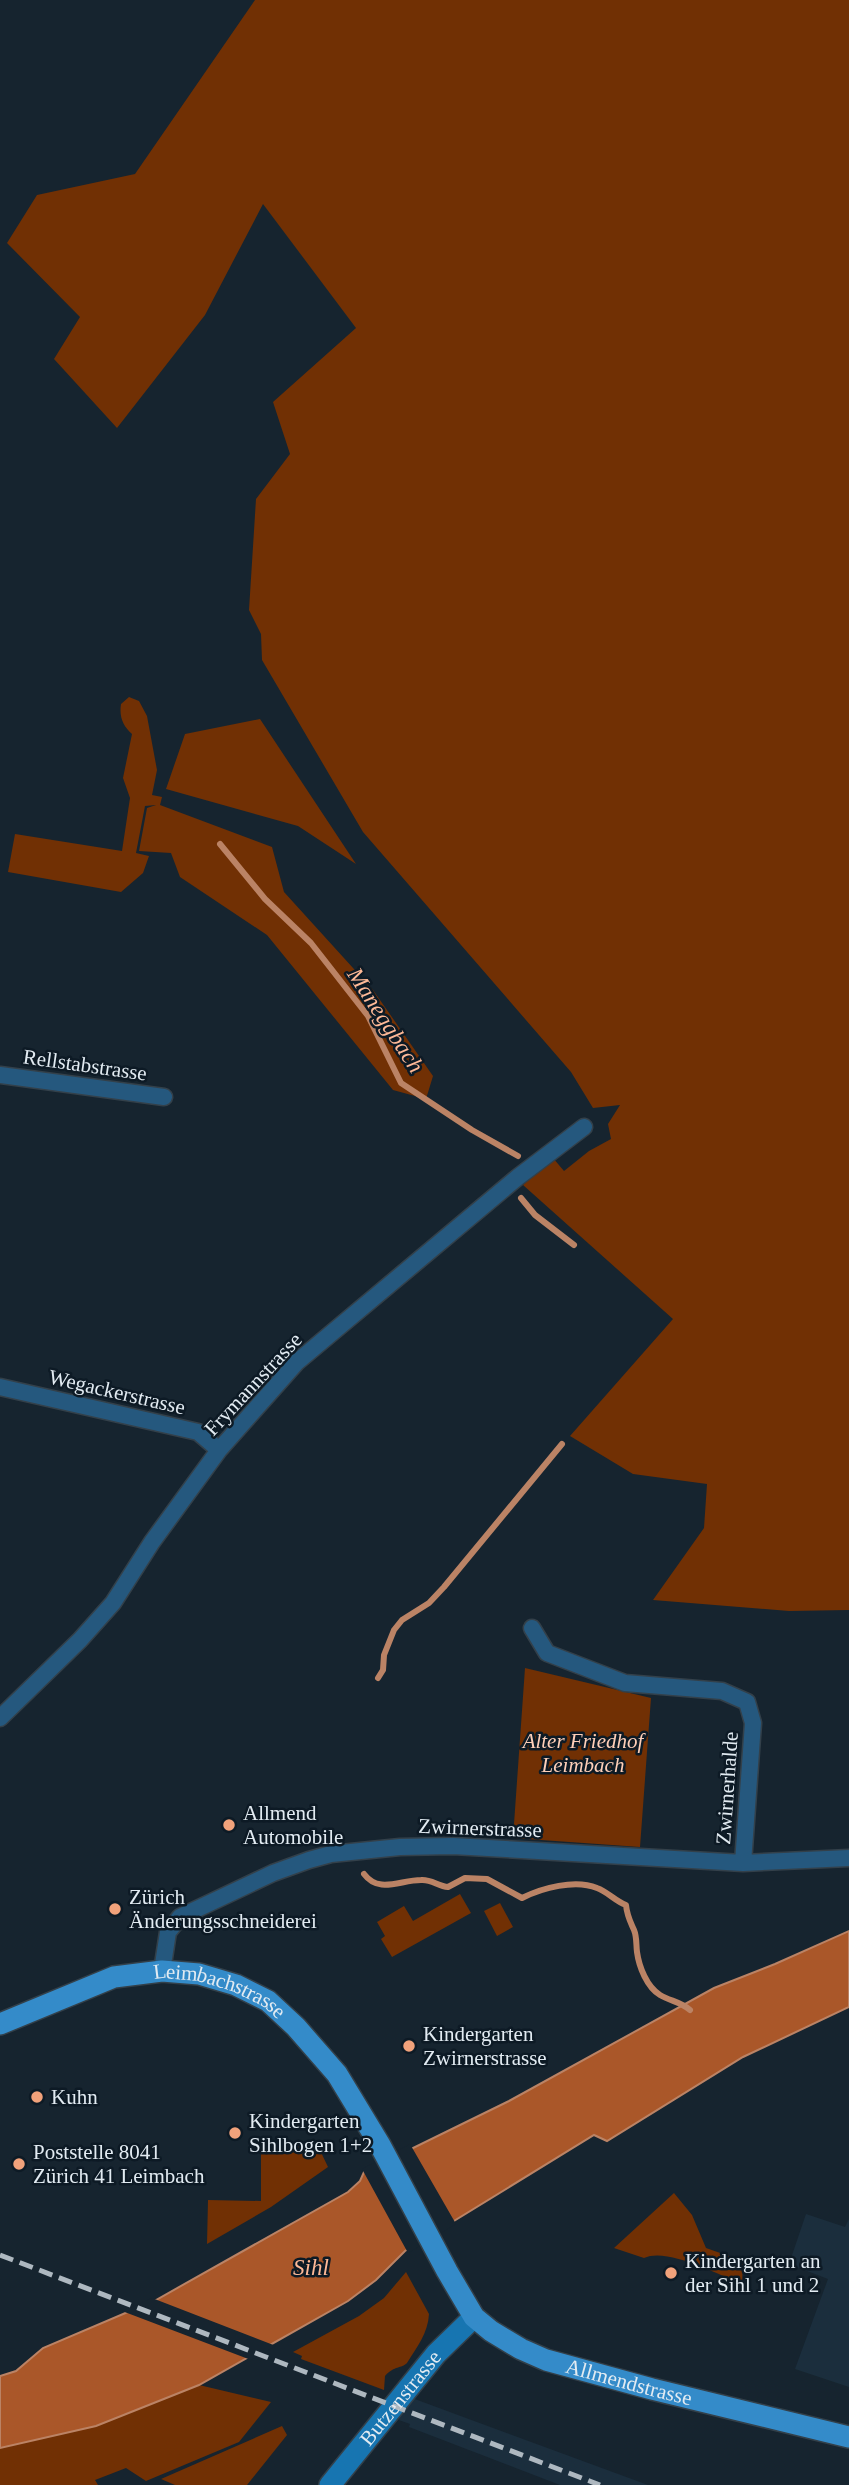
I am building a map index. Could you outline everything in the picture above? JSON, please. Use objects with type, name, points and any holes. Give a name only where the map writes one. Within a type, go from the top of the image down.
[{"type":"main road","name":"Leimbachstrasse","points":[[0,2024],[114,1977],[162,1970],[199,1974],[236,1985],[268,2001],[296,2027],[337,2074],[380,2145],[444,2267]]},
{"type":"main road","name":"Allmendstrasse","points":[[444,2267],[474,2317],[504,2339],[546,2360],[849,2437]]},
{"type":"main road","name":"Butzenstrasse","points":[[331,2485],[436,2354],[474,2317]]},
{"type":"street","name":"Rellstabstrasse","points":[[0,1075],[164,1097]]},
{"type":"street","name":"Frymannstrasse","points":[[0,1717],[80,1640],[113,1602],[146,1551],[219,1450],[297,1362],[518,1177],[584,1127]]},
{"type":"street","name":"Wegackerstrasse","points":[[0,1387],[198,1432],[219,1450]]},
{"type":"street","name":"Zwirnerhalde","points":[[532,1628],[547,1653],[625,1684],[722,1691],[747,1702],[752,1723],[743,1863]]},
{"type":"street","name":"Zwirnerstrasse","points":[[162,1970],[169,1932],[180,1917],[273,1873],[331,1854],[400,1847],[453,1846],[743,1863],[849,1858]]},
{"type":"shaded area","points":[[806,2214],[845,2227],[849,2219],[849,2387],[795,2369],[828,2279],[789,2264]]},
{"type":"shaded area","points":[[412,2398],[648,2485],[560,2485],[409,2427],[410,2424],[396,2419]]},
{"type":"green space","points":[[255,0],[849,0],[849,1610],[789,1611],[653,1600],[704,1528],[707,1484],[633,1474],[570,1436],[673,1319],[523,1185],[553,1158],[564,1171],[589,1151],[611,1139],[608,1124],[620,1105],[593,1108],[571,1072],[363,832],[262,660],[261,634],[249,610],[256,499],[290,454],[273,402],[356,328],[263,204],[205,315],[117,428],[54,359],[80,317],[7,243],[37,195],[135,174]]},
{"type":"green space","points":[[129,697],[139,701],[147,716],[157,770],[152,795],[162,797],[160,805],[272,847],[284,892],[373,990],[433,1076],[426,1099],[393,1090],[267,935],[180,877],[171,853],[139,851],[147,808],[156,805],[145,806],[136,853],[149,856],[143,873],[121,892],[8,872],[15,834],[122,851],[130,798],[123,778],[132,734],[122,721],[121,704]]},
{"type":"green space","points":[[260,719],[356,864],[298,826],[166,789],[185,734]]},
{"type":"green space","name":"Alter Friedhof Leimbach","points":[[525,1668],[651,1698],[640,1847],[513,1838]]},
{"type":"green space","points":[[460,1894],[471,1913],[392,1957],[381,1939],[385,1936],[377,1922],[404,1906],[413,1921]]},
{"type":"green space","points":[[500,1903],[513,1927],[497,1936],[484,1911]]},
{"type":"green space","points":[[261,2146],[318,2146],[328,2167],[271,2207],[207,2244],[208,2200],[261,2201]]},
{"type":"green space","points":[[674,2193],[692,2215],[706,2248],[743,2261],[742,2284],[679,2259],[666,2256],[644,2258],[614,2248]]},
{"type":"green space","points":[[406,2272],[429,2314],[427,2327],[407,2363],[385,2376],[384,2390],[301,2359],[302,2356],[293,2352],[359,2316],[384,2298]]},
{"type":"green space","points":[[199,2385],[271,2402],[239,2442],[146,2481],[126,2468],[95,2480],[98,2485],[0,2485],[0,2448],[96,2426]]},
{"type":"green space","points":[[282,2426],[287,2435],[247,2485],[175,2485],[161,2479]]},
{"type":"water","name":"Sihl","points":[[849,1931],[849,2007],[743,2057],[607,2141],[594,2135],[405,2251],[376,2280],[348,2301],[199,2385],[96,2426],[0,2448],[0,2376],[16,2371],[43,2348],[156,2300],[348,2192],[360,2181],[364,2172],[509,2101],[714,1988]]},
{"type":"pier","points":[[410,2144],[456,2224],[408,2253],[362,2169]]},
{"type":"pier","points":[[152,2298],[276,2346],[251,2360],[122,2311]]},
{"type":"waterway","name":"Maneggbach","points":[[220,844],[265,899],[311,943],[368,1016],[401,1083],[472,1130],[518,1156]]},
{"type":"waterway","name":"Maneggbach","points":[[521,1198],[535,1215],[574,1245]]},
{"type":"waterway","name":"Maneggbach","points":[[378,1678],[383,1670],[384,1655],[394,1630],[402,1620],[429,1603],[444,1587],[562,1444]]},
{"type":"waterway","name":"Maneggbach","points":[[364,1874],[370,1880],[383,1885],[425,1880],[448,1887],[465,1878],[487,1879],[522,1898],[559,1886],[579,1884],[597,1888],[626,1905],[636,1935],[640,1964],[651,1987],[660,1995],[690,2010]]},
{"type":"railway","points":[[0,2255],[600,2485]]},
{"type":"place","name":"Allmend Automobile","points":[[229,1825]]},
{"type":"place","name":"Zürich Änderungsschneiderei","points":[[115,1909]]},
{"type":"place","name":"Kindergarten Zwirnerstrasse","points":[[409,2046]]},
{"type":"place","name":"Kuhn","points":[[37,2097]]},
{"type":"place","name":"Kindergarten Sihlbogen 1+2","points":[[235,2133]]},
{"type":"place","name":"Poststelle 8041 Zürich 41 Leimbach","points":[[19,2164]]},
{"type":"place","name":"Kindergarten an der Sihl 1 und 2","points":[[671,2273]]}]
